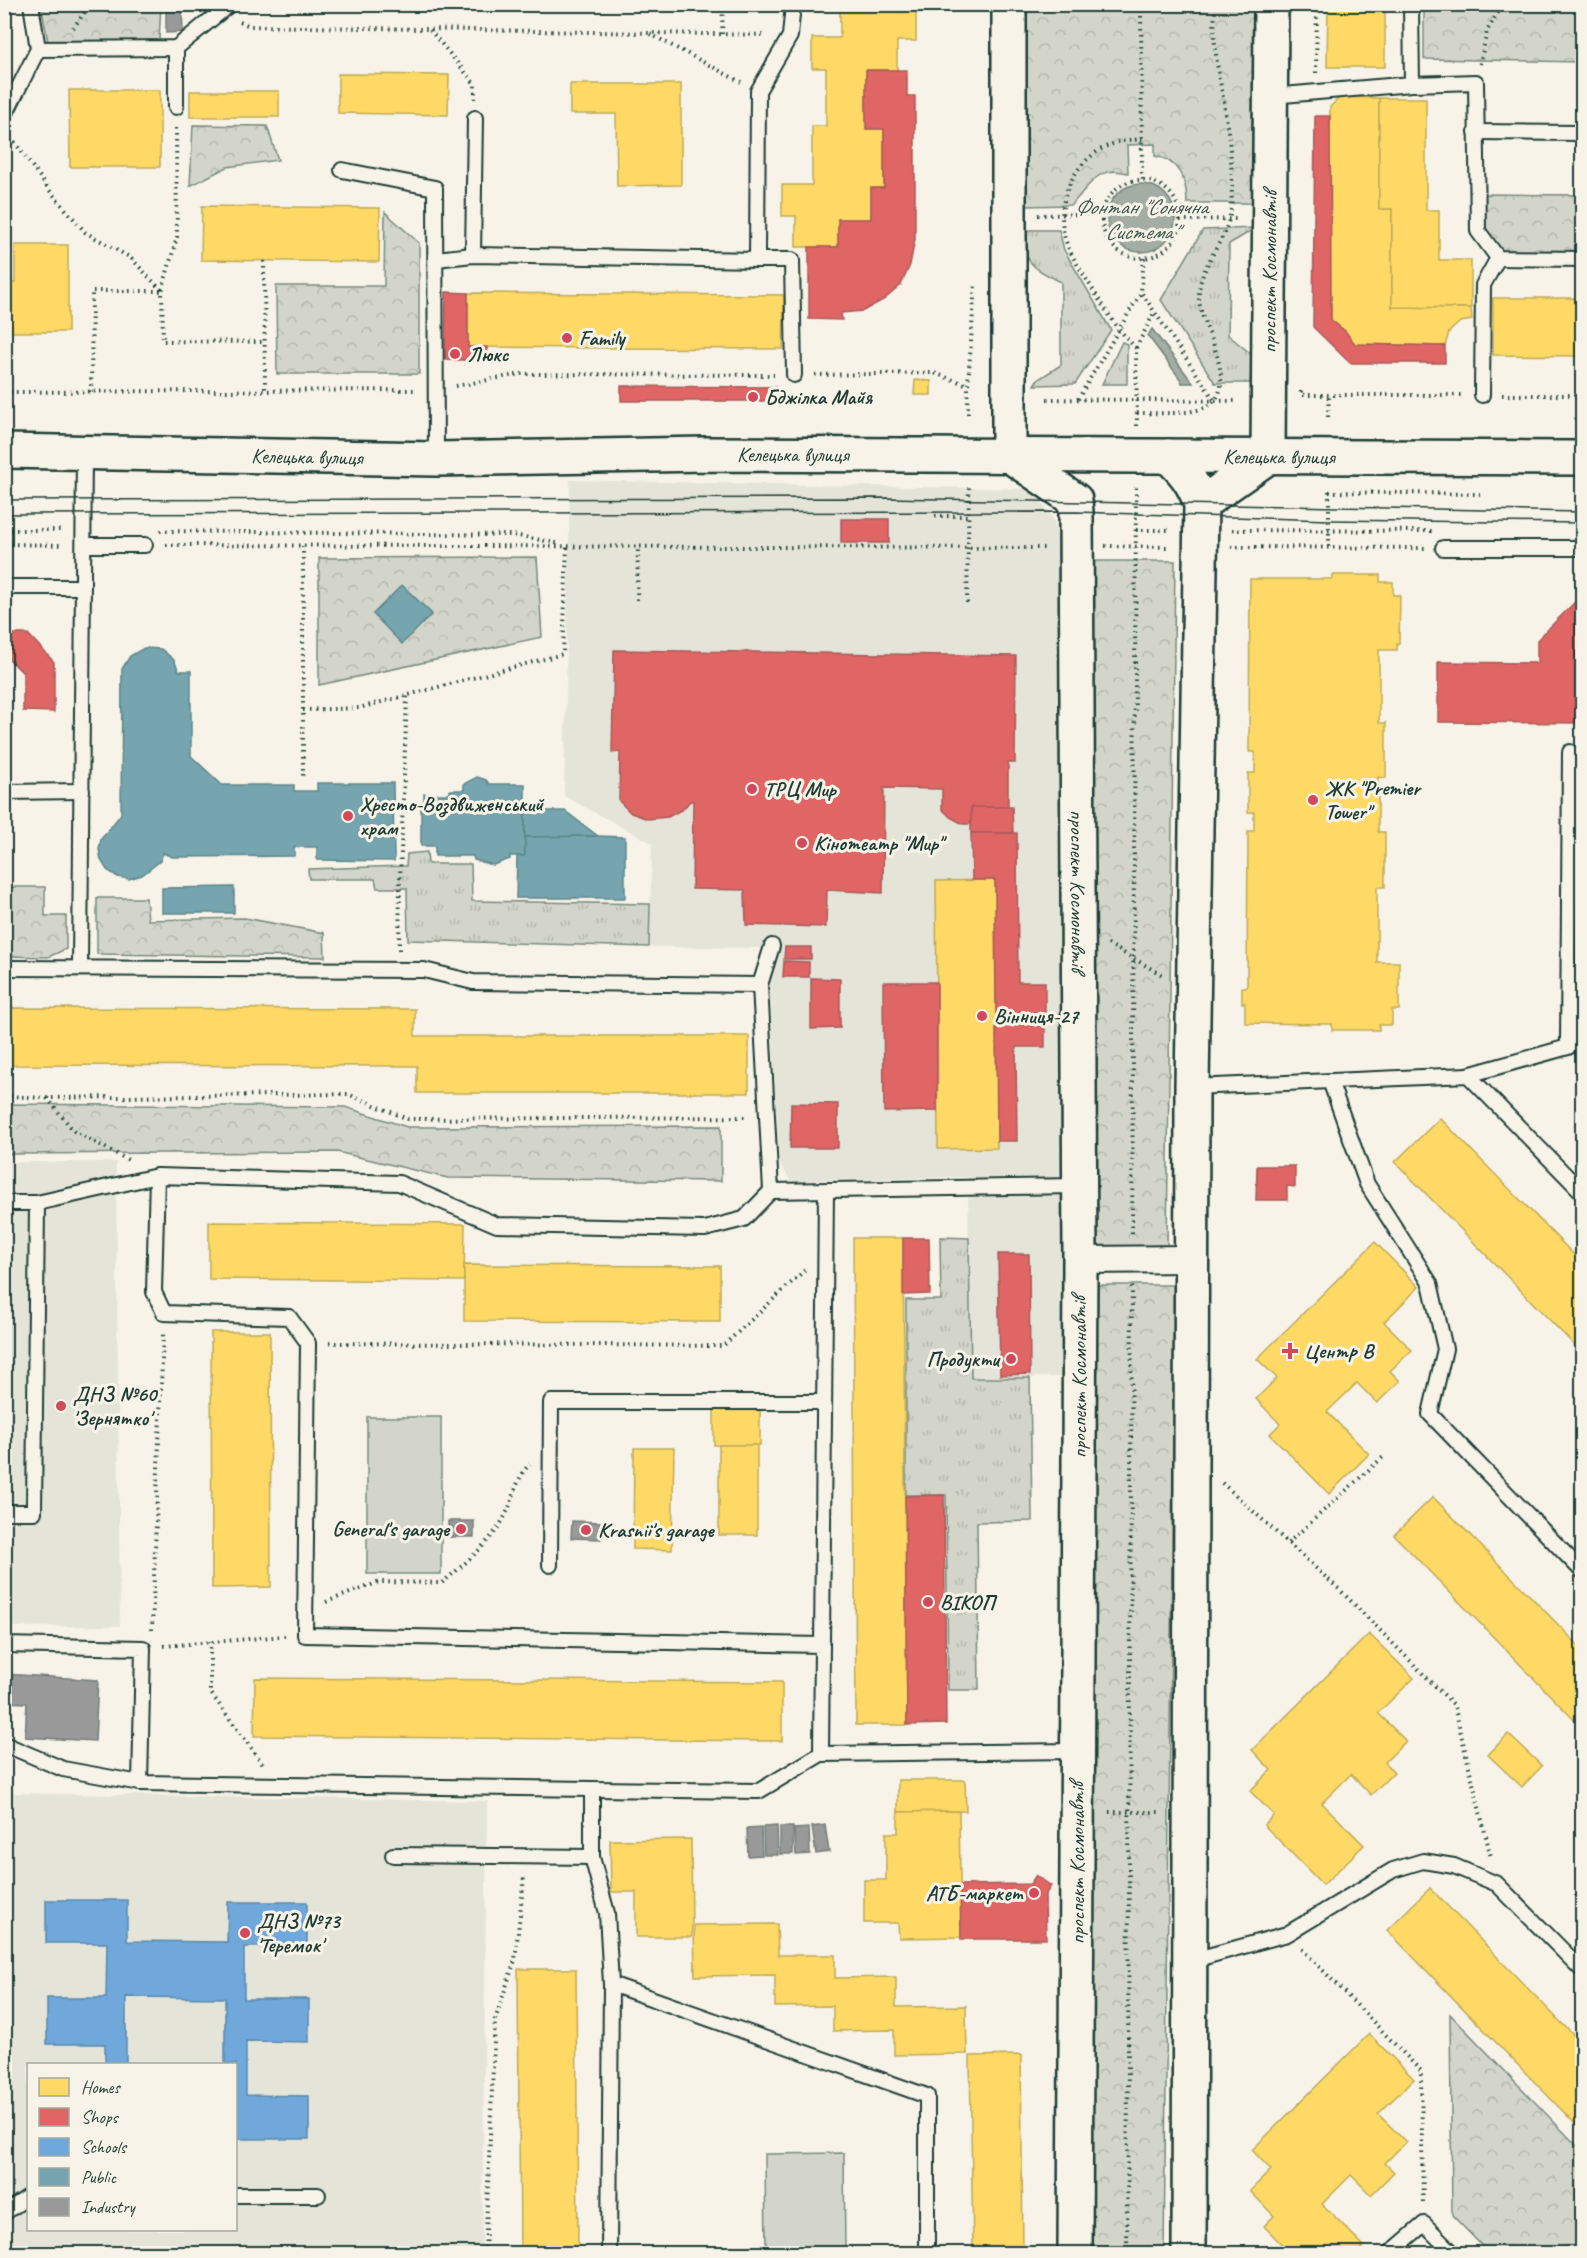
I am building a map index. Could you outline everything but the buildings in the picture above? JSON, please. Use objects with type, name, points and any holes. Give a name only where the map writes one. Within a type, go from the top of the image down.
[{"type":"street","points":[[1009,4],[1009,455],[1075,500]]},
{"type":"street","name":"проспект Космонавтів","points":[[1268,457],[1271,4]]},
{"type":"street","name":"Келецька вулиця","points":[[4,451],[436,459],[705,454],[1582,458]]},
{"type":"street","name":"проспект Космонавтів","points":[[1075,2253],[1080,1260],[1075,484],[1086,471],[1111,456]]},
{"type":"street","points":[[1168,456],[1183,470],[1194,485],[1200,527],[1192,1087],[1189,2253]]},
{"type":"street","points":[[1200,527],[1268,457]]},
{"type":"street","points":[[1080,1260],[1191,1259]]},
{"type":"lane","points":[[4,117],[38,49],[31,4]]},
{"type":"lane","points":[[38,49],[176,48],[230,4]]},
{"type":"lane","points":[[757,260],[758,91],[790,36],[793,4]]},
{"type":"lane","points":[[1411,4],[1412,84]]},
{"type":"lane","points":[[176,48],[176,107]]},
{"type":"lane","points":[[1271,96],[1412,84],[1476,82],[1478,231],[1498,258]]},
{"type":"lane","points":[[473,255],[475,118]]},
{"type":"lane","points":[[1476,132],[1582,133]]},
{"type":"lane","points":[[342,170],[435,188],[436,459]]},
{"type":"lane","points":[[436,259],[473,255],[792,260],[794,375]]},
{"type":"lane","points":[[1498,258],[1582,259]]},
{"type":"lane","points":[[1482,395],[1483,285],[1498,258]]},
{"type":"lane","points":[[80,968],[84,452]]},
{"type":"lane","points":[[84,545],[145,545]]},
{"type":"lane","points":[[1443,548],[1582,548]]},
{"type":"lane","points":[[4,587],[83,587]]},
{"type":"lane","points":[[1192,1087],[1467,1076],[1568,1047],[1570,752]]},
{"type":"lane","points":[[4,792],[82,791]]},
{"type":"lane","points":[[771,1191],[760,985],[772,946]]},
{"type":"lane","points":[[4,968],[424,970],[473,982],[760,985]]},
{"type":"lane","points":[[1467,1076],[1582,1192]]},
{"type":"lane","points":[[1330,1081],[1367,1184],[1430,1283],[1445,1349],[1430,1414],[1582,1571]]},
{"type":"lane","points":[[4,1203],[37,1203],[158,1176],[399,1183],[497,1225],[705,1229],[744,1219],[771,1191],[1078,1186]]},
{"type":"lane","points":[[158,1176],[154,1292],[164,1312],[289,1317],[308,1343],[305,1635],[822,1645]]},
{"type":"lane","points":[[820,1754],[826,1191]]},
{"type":"lane","points":[[4,1512],[34,1512],[37,1203]]},
{"type":"lane","points":[[550,1565],[551,1402],[824,1402]]},
{"type":"lane","points":[[4,1645],[147,1647],[140,1783]]},
{"type":"lane","points":[[4,1744],[63,1769],[140,1783],[759,1791],[820,1754],[1077,1751]]},
{"type":"lane","points":[[592,1789],[592,1857],[606,1913],[611,1984],[609,2253]]},
{"type":"lane","points":[[393,1855],[592,1857]]},
{"type":"lane","points":[[1190,1961],[1287,1934],[1393,1870],[1423,1861],[1454,1866],[1497,1884],[1582,1970]]},
{"type":"lane","points":[[611,1984],[927,2096],[927,2253]]},
{"type":"lane","points":[[237,2195],[318,2194]]},
{"type":"lane","points":[[4,2213],[27,2198]]},
{"type":"lane","points":[[1389,2253],[1424,2224],[1454,2253]]},
{"type":"path","points":[[722,34],[723,4]]},
{"type":"path","points":[[1141,4],[1142,180]]},
{"type":"path","points":[[1154,313],[1136,348],[1137,413],[1184,414],[1203,408],[1215,401],[1222,385],[1220,370],[1203,319],[1199,290],[1205,269],[1223,238],[1232,207],[1229,138],[1216,61],[1213,24],[1216,4]]},
{"type":"path","points":[[1306,94],[1316,77],[1317,4]]},
{"type":"path","points":[[1476,82],[1487,32],[1503,4]]},
{"type":"path","points":[[216,14],[250,26],[790,36]]},
{"type":"path","points":[[429,29],[475,84],[475,118]]},
{"type":"path","points":[[648,33],[758,91]]},
{"type":"path","points":[[176,107],[177,237],[162,291],[163,341],[264,342]]},
{"type":"path","points":[[4,128],[50,191],[85,232],[131,258],[162,291]]},
{"type":"path","points":[[1136,348],[1119,331],[1068,248],[1064,230],[1064,201],[1074,175],[1083,163],[1115,143],[1143,139]]},
{"type":"path","points":[[1142,180],[1161,186],[1169,192],[1179,210],[1180,220],[1172,243],[1160,254],[1144,258],[1128,256],[1115,248],[1106,235],[1102,220],[1110,195],[1125,184],[1142,180]]},
{"type":"path","points":[[1077,399],[1141,292],[1144,258]]},
{"type":"path","points":[[264,261],[265,391]]},
{"type":"path","points":[[91,392],[92,291],[162,291]]},
{"type":"path","points":[[1141,292],[1215,401]]},
{"type":"path","points":[[4,392],[435,390],[519,374],[934,373],[968,386],[968,414]]},
{"type":"path","points":[[1301,383],[1301,395],[1582,395]]},
{"type":"path","points":[[1328,417],[1329,395]]},
{"type":"path","points":[[1047,399],[1241,401]]},
{"type":"path","points":[[1329,483],[1329,547]]},
{"type":"path","points":[[967,603],[969,484]]},
{"type":"path","points":[[1127,2253],[1136,492]]},
{"type":"path","points":[[1329,492],[1480,494]]},
{"type":"path","points":[[935,516],[968,516]]},
{"type":"path","points":[[1136,530],[1200,527],[1433,531]]},
{"type":"path","points":[[145,545],[567,545],[968,549],[1135,546],[1200,527],[1329,547],[1443,548]]},
{"type":"path","points":[[4,530],[84,530]]},
{"type":"path","points":[[156,531],[513,535],[567,545]]},
{"type":"path","points":[[4,544],[84,545]]},
{"type":"path","points":[[303,710],[359,708],[563,654],[567,545]]},
{"type":"path","points":[[303,546],[303,776]]},
{"type":"path","points":[[637,600],[638,547]]},
{"type":"path","points":[[399,970],[407,696]]},
{"type":"path","points":[[1077,927],[1169,978]]},
{"type":"path","points":[[4,1096],[47,1098],[348,1094],[408,1119],[767,1117]]},
{"type":"path","points":[[47,1098],[74,1131],[158,1176]]},
{"type":"path","points":[[308,1343],[723,1346],[825,1251]]},
{"type":"path","points":[[164,1312],[147,1647],[305,1635]]},
{"type":"path","points":[[306,1610],[379,1582],[442,1583],[478,1552],[506,1516],[522,1471],[551,1445]]},
{"type":"path","points":[[1288,1543],[1383,1457]]},
{"type":"path","points":[[1219,1480],[1341,1591],[1455,1705],[1497,1884]]},
{"type":"path","points":[[210,1641],[210,1692],[278,1783]]},
{"type":"path","points":[[1077,1812],[1163,1812]]},
{"type":"path","points":[[485,2253],[495,2020],[515,1960],[523,1893],[524,1856]]},
{"type":"path","points":[[1287,1934],[1421,2071],[1424,2224]]},
{"type":"shaded area","points":[[570,480],[1025,489],[1036,494],[1055,522],[1060,562],[1068,1377],[970,1378],[968,1177],[791,1181],[779,1163],[768,948],[649,947],[652,843],[564,796]]},
{"type":"shaded area","name":"ДНЗ №60 'Зернятко'","points":[[4,1162],[116,1162],[120,1626],[5,1627]]},
{"type":"shaded area","name":"ДНЗ №73 'Теремок'","points":[[5,1793],[487,1801],[482,2253],[5,2254]]},
{"type":"green space","points":[[41,5],[161,5],[159,40],[72,44],[48,42]]},
{"type":"green space","points":[[1024,5],[1255,5],[1255,203],[1187,203],[1180,173],[1170,162],[1155,156],[1155,144],[1127,145],[1128,173],[1117,171],[1101,174],[1071,205],[1024,206]]},
{"type":"green space","points":[[1424,5],[1582,5],[1582,62],[1424,59]]},
{"type":"green space","points":[[193,125],[267,126],[278,160],[227,167],[190,186]]},
{"type":"green space","points":[[1477,194],[1582,195],[1582,259],[1498,258],[1478,231]]},
{"type":"green space","points":[[385,212],[419,243],[419,374],[277,374],[276,286],[384,286]]},
{"type":"green space","points":[[1256,228],[1229,244],[1228,335],[1256,358],[1254,383],[1215,383],[1161,300],[1203,230]]},
{"type":"green space","points":[[1022,230],[1059,230],[1064,250],[1111,330],[1075,384],[1034,385],[1037,380],[1061,365],[1061,282],[1031,264],[1025,251]]},
{"type":"green space","points":[[1122,342],[1127,344],[1127,384],[1102,384]]},
{"type":"green space","points":[[537,557],[542,637],[319,685],[319,558]]},
{"type":"green space","points":[[1094,561],[1175,561],[1167,1249],[1090,1249]]},
{"type":"green space","points":[[427,852],[428,864],[471,864],[472,901],[650,904],[649,947],[408,940],[407,888],[377,888],[375,879],[309,879],[308,869],[406,866],[407,854]]},
{"type":"green space","points":[[5,887],[45,887],[45,916],[66,916],[66,949],[48,957],[5,956]]},
{"type":"green space","points":[[97,898],[146,898],[148,920],[245,918],[324,933],[325,957],[97,954]]},
{"type":"green space","points":[[5,1104],[345,1107],[407,1127],[721,1126],[721,1181],[448,1178],[337,1152],[5,1154]]},
{"type":"green space","points":[[940,1237],[969,1238],[971,1378],[1030,1378],[1032,1521],[977,1522],[979,1690],[948,1690],[946,1495],[906,1495],[906,1300],[941,1300]]},
{"type":"green space","points":[[1093,1285],[1175,1285],[1164,2253],[1087,2254]]},
{"type":"green space","points":[[367,1417],[441,1417],[441,1574],[367,1574]]},
{"type":"green space","points":[[1450,2014],[1582,2151],[1582,2253],[1489,2253],[1452,2215]]},
{"type":"green space","points":[[844,2153],[845,2253],[766,2253],[765,2154]]},
{"type":"water","name":"Фонтан \"Сонячна Система\"","points":[[1141,184],[1154,187],[1165,194],[1172,205],[1175,218],[1172,231],[1165,242],[1154,249],[1141,252],[1128,249],[1117,242],[1110,231],[1107,218],[1110,205],[1117,194],[1128,187]]},
{"type":"water","points":[[1152,329],[1193,383],[1182,383],[1148,336]]},
{"type":"tram line","points":[[4,500],[887,498],[1582,512]]},
{"type":"tram line","points":[[4,514],[1076,512],[1329,520],[1582,523]]},
{"type":"place","name":"Family","points":[[567,338]]},
{"type":"place","name":"Люкс","points":[[455,354]]},
{"type":"place","name":"Бджілка Майя","points":[[753,397]]},
{"type":"place","name":"ТРЦ Мир","points":[[752,789]]},
{"type":"place","name":"ЖК \"Premier Tower\"","points":[[1313,800]]},
{"type":"place","name":"Хресто-Воздвиженський храм","points":[[348,816]]},
{"type":"place","name":"Кінотеатр \"Мир\"","points":[[802,843]]},
{"type":"place","name":"Вінниця-27","points":[[982,1016]]},
{"type":"place","name":"Центр В","points":[[1290,1351]]},
{"type":"place","name":"Продукти","points":[[1011,1359]]},
{"type":"place","name":"ДНЗ №60 'Зернятко'","points":[[61,1406]]},
{"type":"place","name":"General's garage","points":[[461,1529]]},
{"type":"place","name":"Krasnii's garage","points":[[586,1530]]},
{"type":"place","name":"ВІКОП","points":[[928,1602]]},
{"type":"place","name":"АТБ-маркет","points":[[1034,1893]]},
{"type":"place","name":"ДНЗ №73 'Теремок'","points":[[245,1933]]}]
